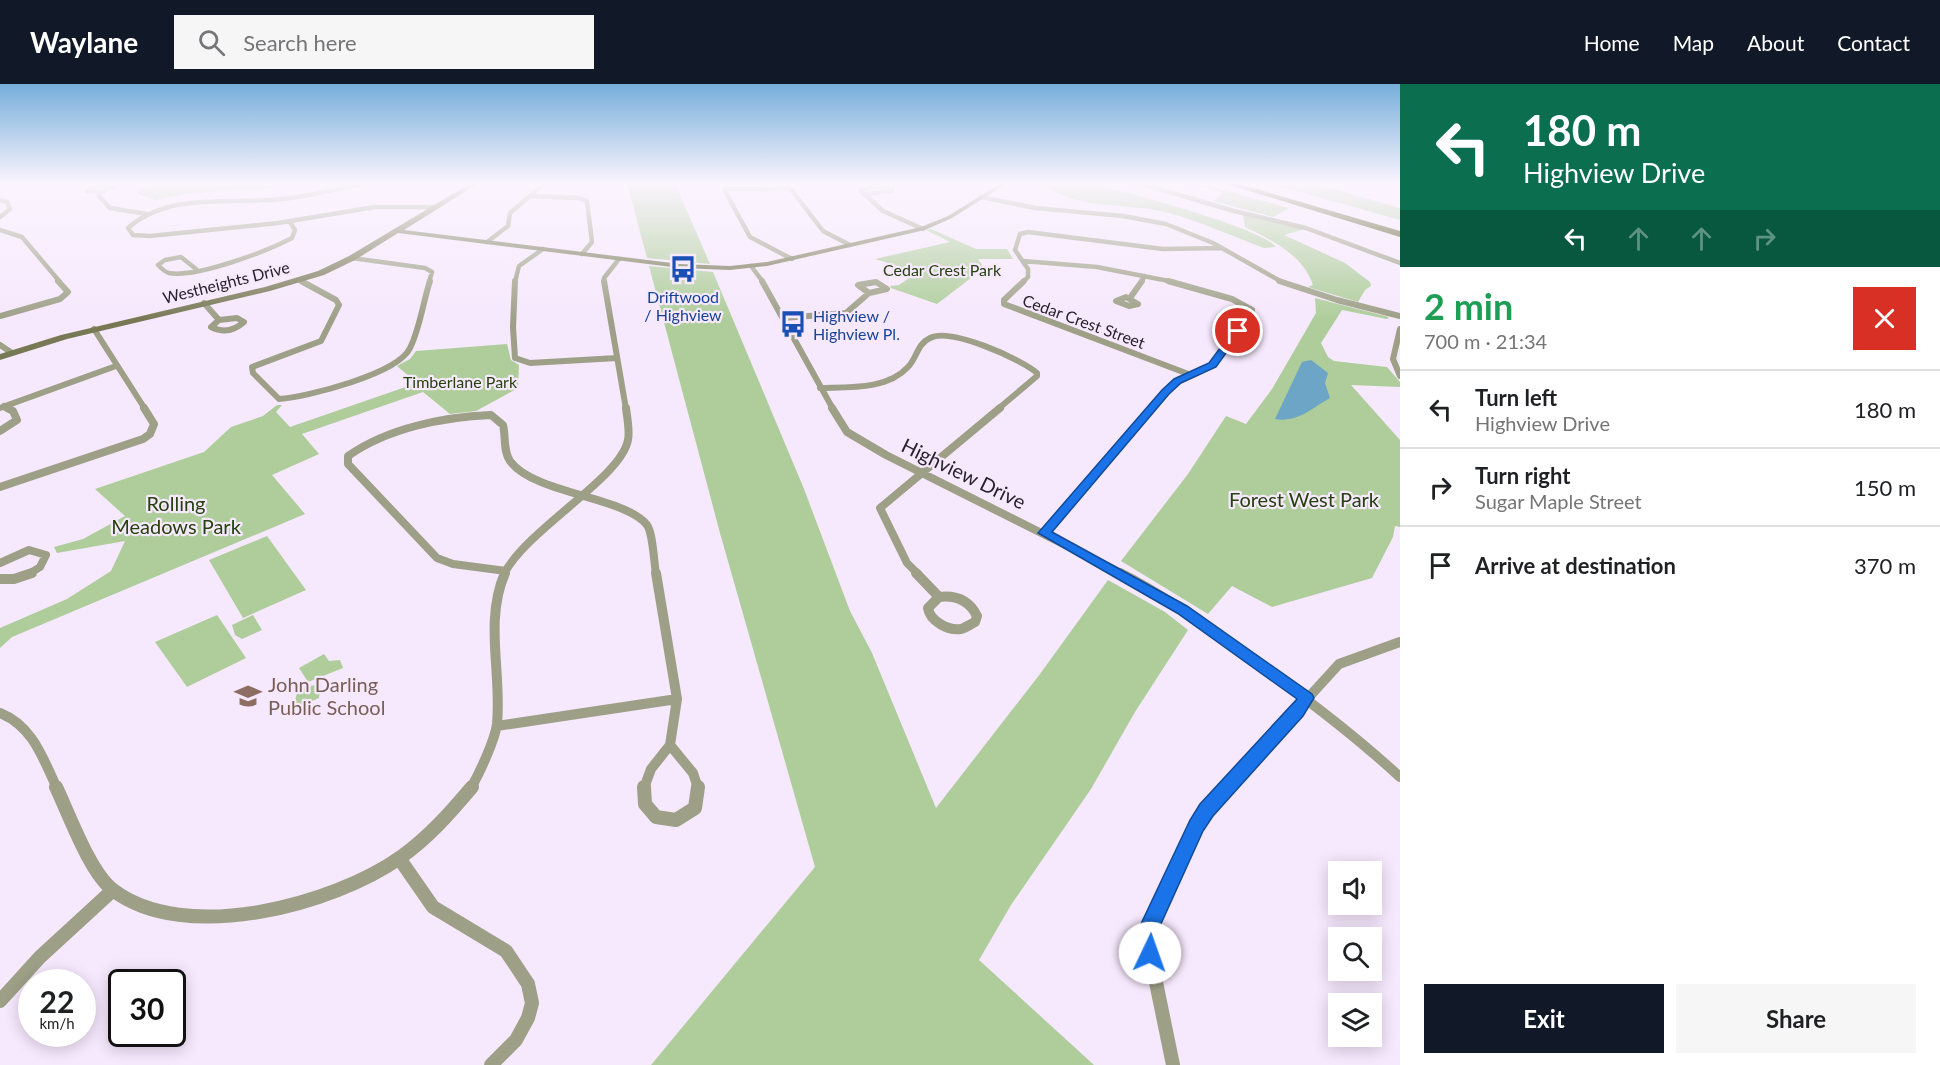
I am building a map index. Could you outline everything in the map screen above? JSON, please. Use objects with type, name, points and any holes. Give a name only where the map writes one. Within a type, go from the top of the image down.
[{"type":"highway","points":[[1382,229],[1400,234]]},
{"type":"street","points":[[129,229],[133,235],[150,236],[222,229]]},
{"type":"street","points":[[196,269],[181,257],[165,260],[158,265],[166,272],[196,269],[258,255],[286,242],[295,234],[293,229]]},
{"type":"street","name":"Westheights Drive","points":[[0,357],[94,329],[300,280],[352,258],[402,229]]},
{"type":"street","points":[[487,242],[504,229]]},
{"type":"street","points":[[582,254],[592,242],[590,229]]},
{"type":"street","points":[[746,229],[750,237],[792,259]]},
{"type":"street","points":[[821,229],[850,245]]},
{"type":"street","points":[[398,231],[697,267],[751,266],[923,229]]},
{"type":"street","points":[[1177,229],[1222,248],[1282,282],[1337,300],[1400,316]]},
{"type":"street","points":[[1308,229],[1400,263]]},
{"type":"street","points":[[0,231],[22,237],[68,292],[60,299],[0,316]]},
{"type":"street","name":"Cedar Crest Street","points":[[1191,375],[1004,304],[1004,300],[1028,277],[1028,269],[1015,250],[1020,234],[1028,232],[1163,249],[1222,248]]},
{"type":"street","points":[[543,249],[525,261],[516,271],[512,329],[515,358],[530,363],[617,358]]},
{"type":"street","points":[[300,280],[336,300],[339,305],[318,343],[252,367],[253,373],[279,399],[295,398],[383,369],[401,360],[410,348],[432,272],[425,268],[352,258]]},
{"type":"street","points":[[0,713],[13,718],[33,738],[99,876],[113,890],[143,907],[174,916],[216,917],[299,904],[354,883],[399,858],[435,830],[472,786],[497,726],[494,618],[498,589],[506,571],[529,540],[584,495],[613,467],[628,441],[627,416],[603,278],[619,259]]},
{"type":"street","points":[[1023,261],[1067,264],[1145,276],[1193,287],[1245,304],[1252,310],[1212,365],[1177,381],[1165,392],[1045,533]]},
{"type":"street","name":"Highview Drive","points":[[751,266],[762,280],[820,388],[847,432],[878,451],[1045,533],[1182,609],[1306,698],[1361,741],[1400,777]]},
{"type":"street","points":[[1130,298],[1145,276]]},
{"type":"street","points":[[783,318],[846,313],[869,293]]},
{"type":"street","points":[[204,303],[219,320]]},
{"type":"street","points":[[237,318],[244,322],[230,330],[212,329],[212,325],[219,320],[237,318]]},
{"type":"street","points":[[0,487],[148,437],[154,424],[94,329]]},
{"type":"street","points":[[1400,329],[1391,356],[1392,367],[1400,376]]},
{"type":"street","points":[[820,388],[889,381],[907,369],[917,347],[932,336],[939,335],[958,338],[1035,370],[1037,376],[925,473],[880,508],[907,563],[939,597],[954,597],[969,603],[976,616],[975,622],[961,629],[936,622],[928,613],[928,607],[931,601],[939,597]]},
{"type":"street","points":[[0,345],[12,353]]},
{"type":"street","points":[[2,407],[116,366]]},
{"type":"street","points":[[0,431],[17,420],[13,411],[2,407]]},
{"type":"street","points":[[506,571],[453,564],[437,558],[348,464],[348,456],[358,448],[427,423],[458,417],[491,415],[502,419],[505,424],[507,457],[515,466],[534,477],[636,515],[648,526],[677,699],[670,745],[651,769],[644,786],[645,804],[656,817],[676,819],[695,808],[700,794],[697,777],[670,745]]},
{"type":"street","points":[[0,563],[24,552],[40,551],[46,555],[41,567],[27,575],[9,580],[0,579]]},
{"type":"street","points":[[1173,1065],[1150,953],[1150,926],[1196,826],[1206,810],[1297,712],[1306,698],[1345,660],[1400,642]]},
{"type":"street","points":[[497,726],[677,699]]},
{"type":"street","points":[[399,858],[433,907],[506,951],[528,984],[532,1002],[528,1018],[516,1040],[491,1065]]},
{"type":"street","points":[[0,1001],[19,975],[113,890]]},
{"type":"green space","points":[[639,229],[695,229],[710,264],[647,258]]},
{"type":"green space","name":"Cedar Crest Park","points":[[931,229],[976,249],[1007,249],[1013,259],[978,259],[984,268],[937,304],[891,288],[890,286],[899,285],[918,272],[875,259],[950,242],[926,230]]},
{"type":"green space","points":[[1215,229],[1241,229],[1266,239],[1276,247],[1264,248]]},
{"type":"green space","points":[[1248,229],[1305,229],[1284,235],[1345,263],[1370,282],[1371,286],[1365,290],[1358,302],[1308,287],[1313,285],[1302,265],[1276,243]]},
{"type":"green space","points":[[649,266],[713,272],[804,489],[850,611],[872,653],[936,808],[1040,674],[1108,580],[1165,612],[1188,630],[1135,712],[1091,789],[1011,905],[979,960],[1094,1065],[651,1065],[815,867],[720,533]]},
{"type":"green space","name":"Forest West Park","points":[[1315,298],[1389,317],[1387,319],[1342,310],[1321,343],[1328,357],[1334,361],[1387,367],[1400,382],[1400,387],[1351,385],[1400,440],[1400,527],[1395,526],[1393,537],[1372,578],[1272,607],[1232,586],[1208,614],[1121,561],[1188,474],[1226,416],[1246,424],[1272,389],[1316,313]]},
{"type":"green space","name":"Rolling Meadows Park","points":[[507,344],[511,360],[519,365],[518,388],[476,411],[450,414],[423,392],[302,434],[319,454],[272,475],[305,514],[12,637],[0,648],[0,628],[67,599],[111,571],[125,541],[57,553],[54,547],[83,539],[125,516],[95,489],[204,452],[231,427],[263,416],[277,405],[282,405],[276,412],[290,427],[417,383],[397,366],[410,359],[416,351]]},
{"type":"green space","points":[[267,536],[306,590],[243,618],[209,560]]},
{"type":"green space","points":[[217,615],[246,658],[187,687],[155,642]]},
{"type":"green space","points":[[253,615],[262,630],[242,639],[235,635],[232,625]]},
{"type":"green space","points":[[324,654],[329,661],[340,660],[343,668],[308,682],[299,668]]},
{"type":"green space","points":[[321,684],[319,698],[301,706],[294,705],[298,688]]},
{"type":"water","points":[[1311,360],[1328,373],[1325,383],[1330,398],[1297,417],[1275,419],[1302,362]]},
{"type":"place","name":"Driftwood / Highview","points":[[683,269]]},
{"type":"place","name":"Highview / Highview Pl.","points":[[793,324]]},
{"type":"place","name":"John Darling Public School","points":[[248,696]]},
{"type":"route","points":[[1150,953],[1150,926],[1196,826],[1206,810],[1297,712],[1306,698],[1182,609],[1045,533],[1165,392],[1177,381],[1212,365],[1238,331]]},
{"type":"park label","name":"Timberlane Park","points":[[460,381]]}]
